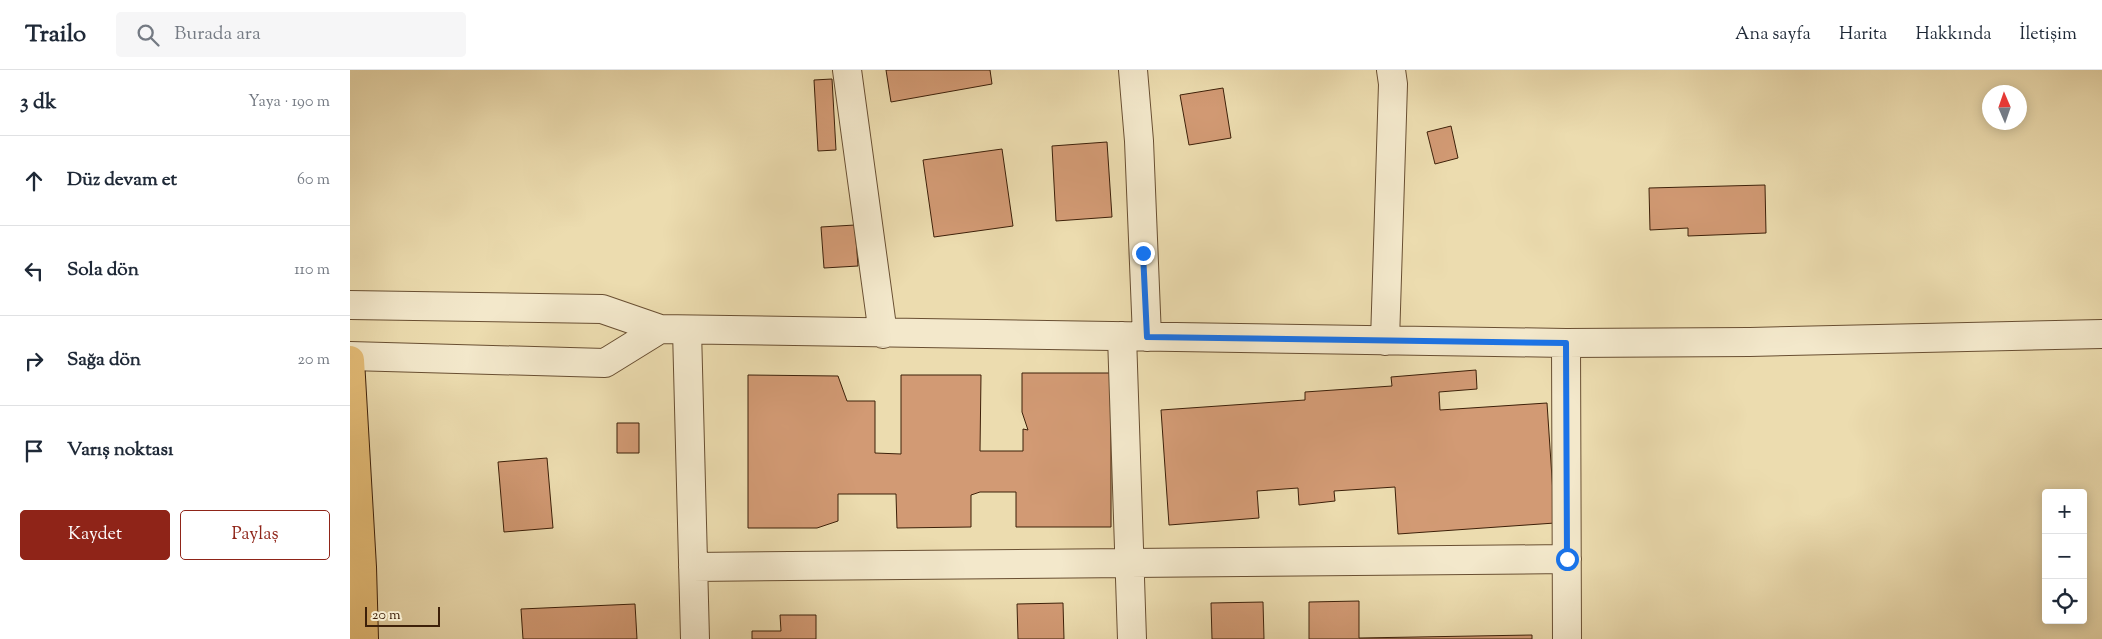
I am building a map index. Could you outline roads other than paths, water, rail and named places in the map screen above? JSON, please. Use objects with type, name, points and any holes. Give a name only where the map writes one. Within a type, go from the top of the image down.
[{"type":"main road","points":[[350,360],[362,567],[364,639]]},
{"type":"street","points":[[847,70],[883,334]]},
{"type":"street","points":[[1132,639],[1130,563],[1139,141],[1133,70]]},
{"type":"street","points":[[1386,342],[1391,70]]},
{"type":"street","points":[[350,305],[602,309],[660,329],[883,334],[1566,343],[1760,342],[2102,334]]},
{"type":"street","points":[[350,356],[606,363],[660,329]]},
{"type":"street","points":[[687,330],[695,639]]},
{"type":"street","points":[[1566,343],[1567,639]]},
{"type":"street","points":[[693,567],[1567,559]]}]
